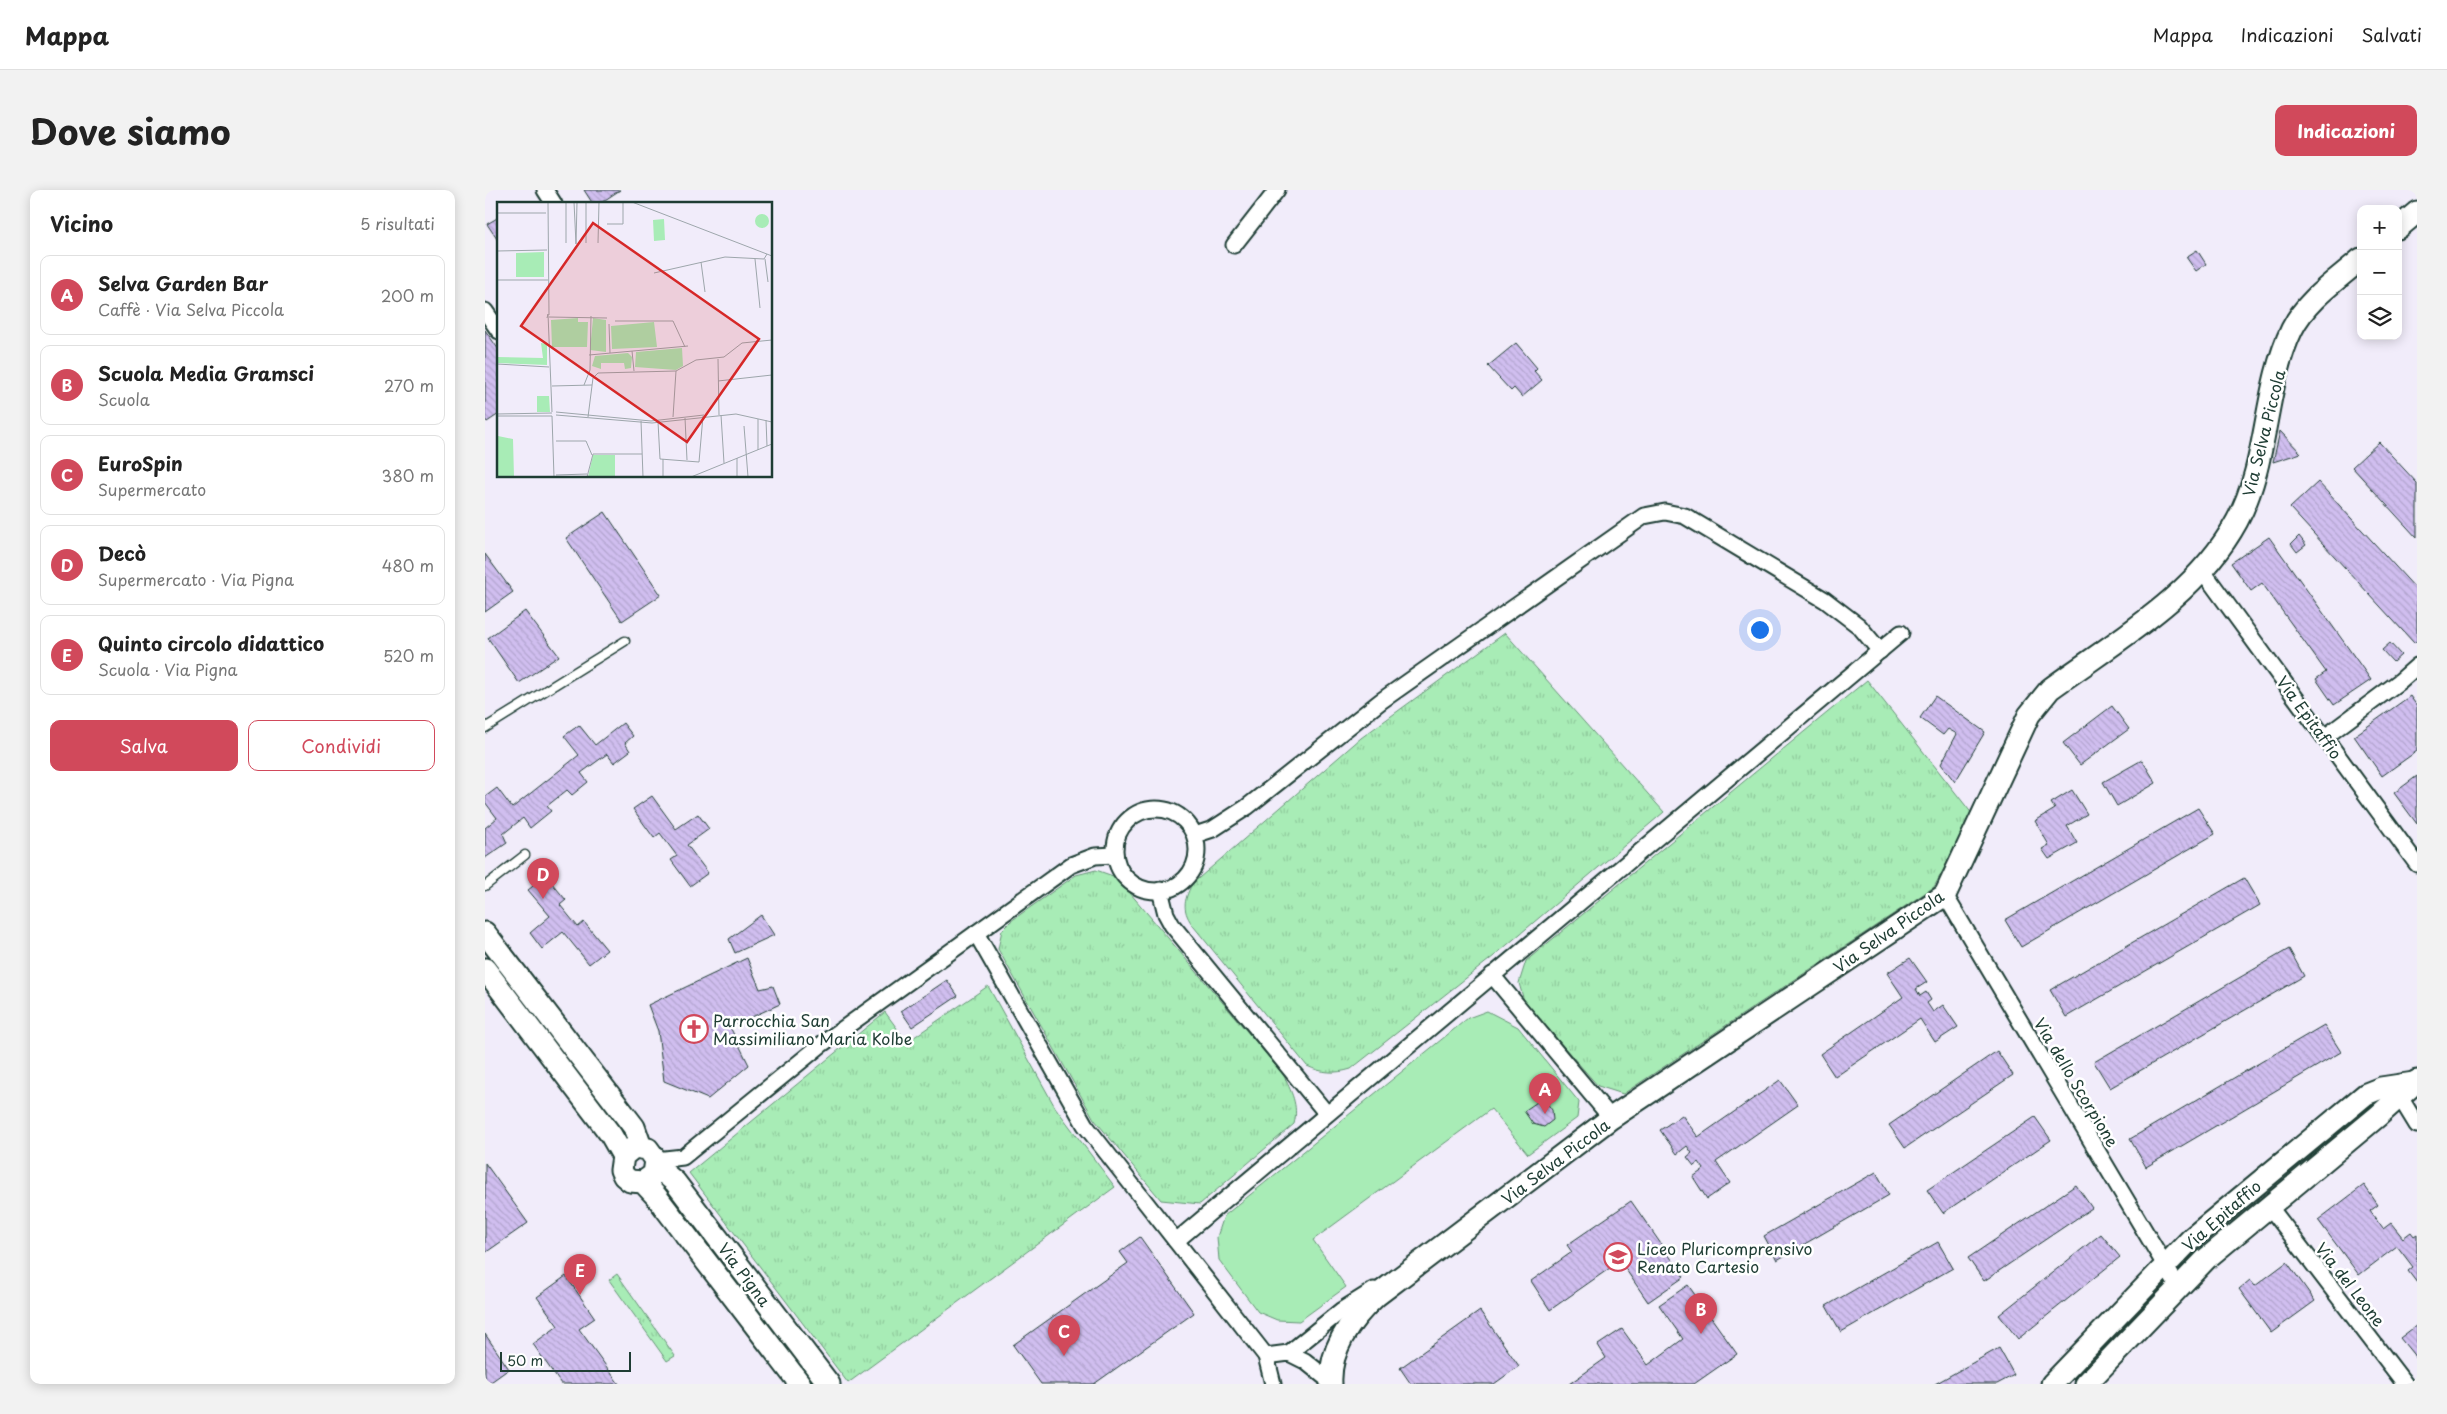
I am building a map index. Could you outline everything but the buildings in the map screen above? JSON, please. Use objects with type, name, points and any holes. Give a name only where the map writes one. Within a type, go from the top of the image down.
[{"type":"street","points":[[545,190],[554,202]]},
{"type":"street","points":[[1234,245],[1277,190]]},
{"type":"street","points":[[2402,225],[2417,212]]},
{"type":"street","name":"Via Selva Piccola","points":[[1331,1383],[1336,1351],[1346,1330],[1369,1302],[1611,1118],[1945,895],[2020,732],[2039,700],[2050,689],[2188,586],[2228,536],[2246,504],[2255,476],[2278,370],[2292,329],[2305,310],[2357,263]]},
{"type":"street","points":[[485,311],[497,327]]},
{"type":"street","points":[[1195,835],[1213,828],[1247,807],[1381,702],[1645,516],[1665,512],[1685,516],[1825,600],[1859,626],[1879,651]]},
{"type":"street","name":"Via Epitaffio","points":[[2202,570],[2417,864]]},
{"type":"street","points":[[1176,1241],[1901,633]]},
{"type":"street","points":[[2325,737],[2401,681],[2417,666]]},
{"type":"street","points":[[1162,809],[1178,815],[1195,835],[1196,859],[1189,874],[1174,887],[1160,890],[1142,888],[1129,881],[1120,870],[1115,855],[1116,840],[1123,826],[1136,814],[1145,810],[1162,809]]},
{"type":"street","points":[[644,1162],[683,1157],[822,1044],[1071,865],[1095,856],[1115,855]]},
{"type":"street","points":[[1160,890],[1166,914],[1172,926],[1327,1114]]},
{"type":"street","name":"Via dello Scorpione","points":[[1945,895],[2178,1287]]},
{"type":"street","name":"Via Pigna","points":[[485,933],[634,1127],[644,1162],[675,1182],[829,1384]]},
{"type":"street","points":[[976,934],[1077,1112],[1266,1356],[1273,1384]]},
{"type":"street","points":[[485,969],[611,1135],[644,1162],[656,1196],[800,1384]]},
{"type":"street","points":[[1492,975],[1611,1118]]},
{"type":"street","points":[[2406,1087],[2417,1125]]},
{"type":"street","name":"Via Epitaffio","points":[[2052,1384],[2206,1226],[2355,1102],[2381,1088],[2406,1087]]},
{"type":"street","name":"Via Epitaffio","points":[[2086,1384],[2206,1259],[2406,1087]]},
{"type":"street","name":"Via del Leone","points":[[2269,1206],[2405,1384]]},
{"type":"street","points":[[1266,1356],[1289,1353],[1342,1310],[1402,1276]]},
{"type":"street","points":[[1289,1353],[1305,1361],[1331,1383]]},
{"type":"lane","points":[[485,728],[625,641]]},
{"type":"lane","points":[[485,886],[525,855]]},
{"type":"green space","points":[[1505,633],[1664,812],[1494,956],[1351,1069],[1329,1072],[1307,1066],[1194,927],[1187,916],[1185,906],[1189,890],[1192,884],[1361,738]]},
{"type":"green space","points":[[1867,680],[1973,815],[1934,887],[1623,1094],[1598,1086],[1524,1001],[1519,983],[1526,961]]},
{"type":"green space","points":[[1096,870],[1113,876],[1130,893],[1283,1074],[1295,1104],[1294,1124],[1200,1204],[1161,1200],[1094,1119],[998,949],[1002,930],[1011,921],[1076,875]]},
{"type":"green space","points":[[988,986],[1055,1107],[1115,1187],[848,1383],[689,1173],[885,1012],[907,1042]]},
{"type":"green space","points":[[1487,1011],[1518,1027],[1579,1102],[1577,1118],[1528,1154],[1491,1109],[1313,1240],[1346,1287],[1299,1321],[1277,1320],[1258,1312],[1219,1260],[1217,1237],[1224,1216],[1468,1018]]},
{"type":"green space","points":[[617,1274],[675,1356],[667,1361],[609,1280]]},
{"type":"place","name":"Decò","points":[[543,899]]},
{"type":"place","name":"Parrocchia San Massimiliano Maria Kolbe","points":[[694,1029]]},
{"type":"place","name":"Selva Garden Bar","points":[[1545,1114]]},
{"type":"place","name":"Liceo Pluricomprensivo Renato Cartesio","points":[[1618,1257]]},
{"type":"place","name":"Quinto circolo didattico","points":[[580,1295]]},
{"type":"place","name":"Scuola Media Gramsci","points":[[1701,1334]]},
{"type":"place","name":"EuroSpin","points":[[1064,1356]]}]
